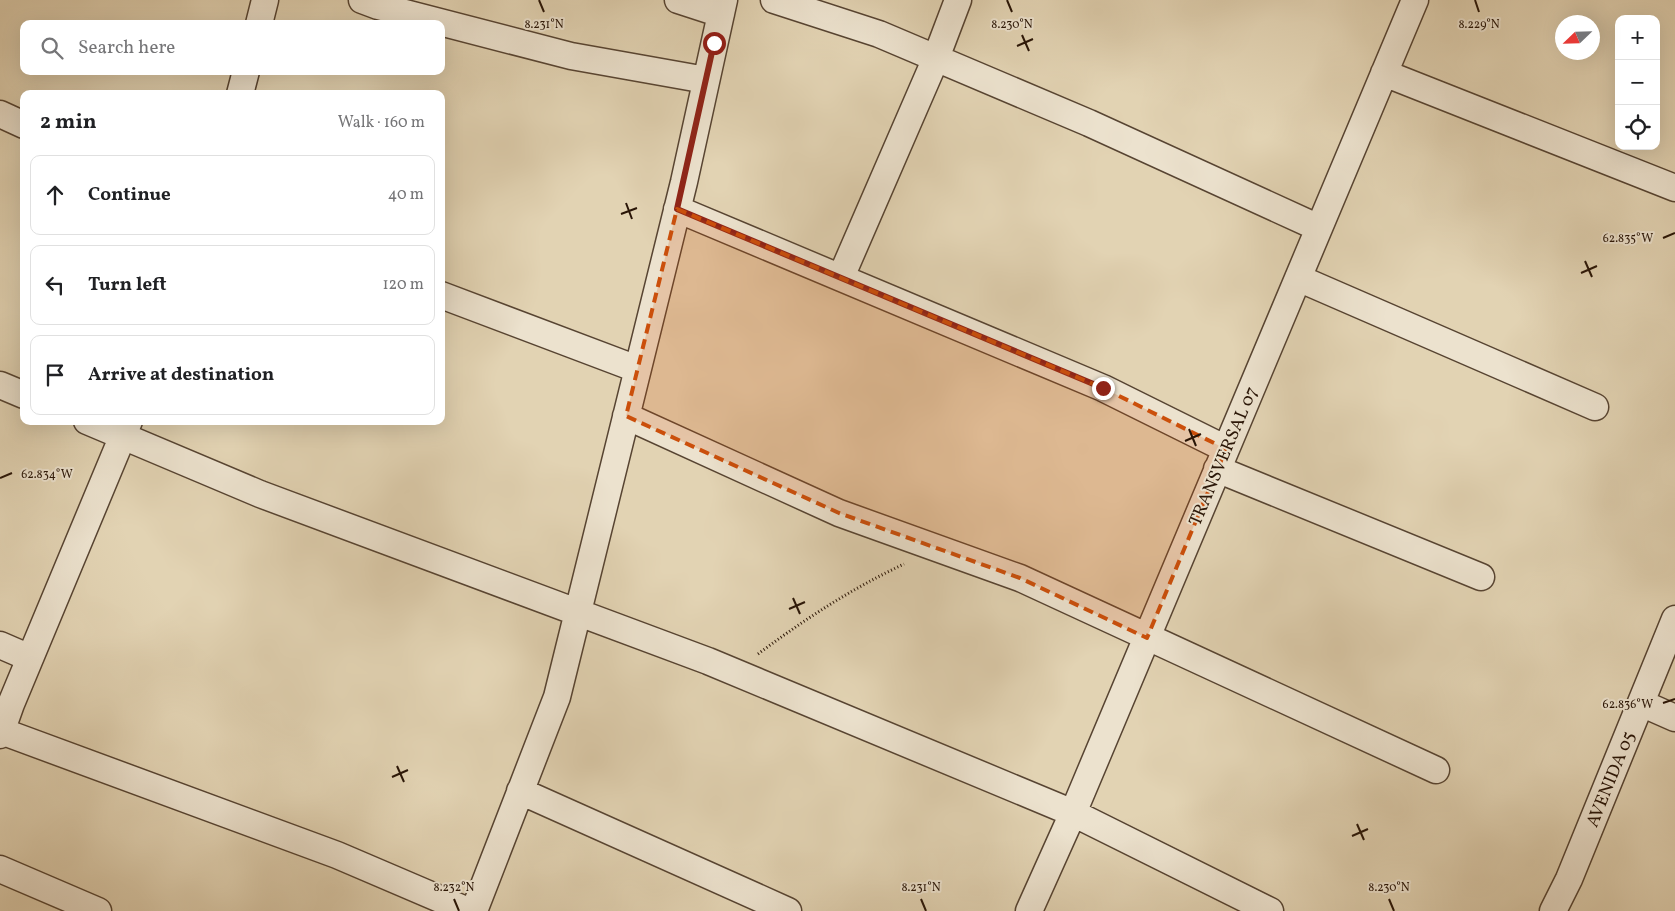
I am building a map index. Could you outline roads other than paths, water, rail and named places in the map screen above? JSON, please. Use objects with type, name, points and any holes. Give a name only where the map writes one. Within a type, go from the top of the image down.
[{"type":"street","points":[[260,20],[265,0]]},
{"type":"street","points":[[362,0],[432,20]]},
{"type":"street","points":[[474,911],[557,697],[677,209],[706,80],[722,7],[678,0]]},
{"type":"street","points":[[774,0],[879,34],[1089,124],[1319,228]]},
{"type":"street","points":[[841,277],[936,58],[958,0]]},
{"type":"street","name":"TRANSVERSAL 07","points":[[1029,911],[1073,813],[1384,73],[1408,2]]},
{"type":"street","points":[[445,23],[571,56],[706,80]]},
{"type":"street","points":[[1384,73],[1675,188]]},
{"type":"street","points":[[241,90],[245,75]]},
{"type":"street","points":[[0,114],[20,123]]},
{"type":"street","points":[[677,209],[1103,388],[1222,459],[1481,577]]},
{"type":"street","points":[[1298,278],[1595,407]]},
{"type":"street","points":[[445,297],[637,369]]},
{"type":"street","points":[[0,385],[20,393]]},
{"type":"street","points":[[626,416],[839,512],[1020,578],[1436,770]]},
{"type":"street","points":[[106,425],[126,429],[260,494],[733,672],[1073,813],[1270,911]]},
{"type":"street","points":[[126,429],[11,704],[1,733],[336,854],[468,911]]},
{"type":"street","name":"AVENIDA 05","points":[[1553,911],[1569,879],[1675,619]]},
{"type":"street","points":[[0,645],[30,658]]},
{"type":"street","points":[[1641,703],[1675,718]]},
{"type":"street","points":[[520,792],[788,911]]},
{"type":"street","points":[[0,869],[98,911]]}]
